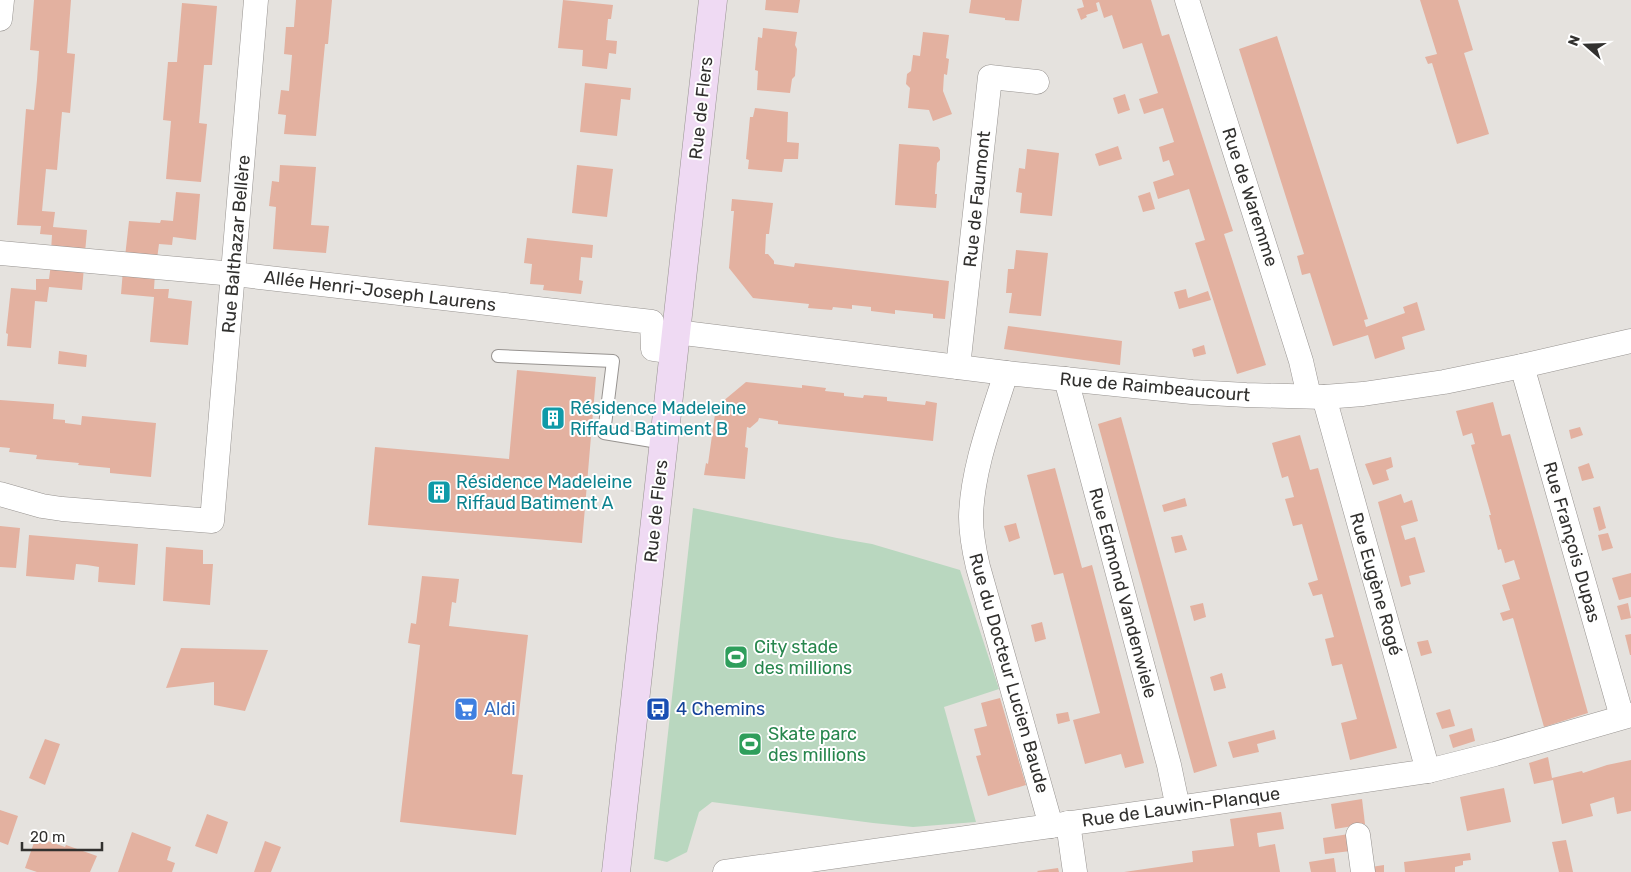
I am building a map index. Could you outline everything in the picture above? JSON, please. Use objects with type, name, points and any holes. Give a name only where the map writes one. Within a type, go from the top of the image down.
[{"type":"main road","name":"Rue de Flers","points":[[616,872],[712,0]]},
{"type":"street","points":[[0,19],[2,0]]},
{"type":"street","name":"Rue Balthazar Bellère","points":[[0,494],[33,504],[62,509],[212,521],[256,0]]},
{"type":"street","name":"Rue de Waremme","points":[[1187,0],[1301,361],[1317,396]]},
{"type":"street","name":"Rue de Faumont","points":[[958,367],[990,77],[1037,82]]},
{"type":"street","name":"Allée Henri-Joseph Laurens","points":[[0,252],[234,274],[652,322],[653,349],[675,342]]},
{"type":"street","name":"Rue de Raimbeaucourt","points":[[675,342],[958,367],[1218,394],[1317,396],[1363,394],[1421,385],[1522,366],[1631,342]]},
{"type":"street","name":"Rue François Dupas","points":[[1522,366],[1627,716]]},
{"type":"street","name":"Rue du Docteur Lucien Baude","points":[[1006,373],[980,462],[974,492],[971,517],[973,543],[978,567],[1075,872]]},
{"type":"street","name":"Rue Edmond Vandenwiele","points":[[1066,379],[1167,756],[1178,808]]},
{"type":"street","name":"Rue Eugène Rogé","points":[[1317,396],[1428,771]]},
{"type":"street","name":"Rue de Lauwin-Planque","points":[[725,872],[846,863],[1060,824],[1428,771],[1627,716]]},
{"type":"street","points":[[1358,835],[1363,872]]},
{"type":"lane","points":[[498,356],[613,361],[604,433],[664,443]]},
{"type":"green space","points":[[693,508],[872,544],[960,570],[999,689],[944,707],[976,822],[913,827],[712,802],[699,812],[687,852],[667,862],[654,859]]},
{"type":"building","points":[[34,0],[71,0],[67,53],[75,54],[70,113],[62,112],[57,170],[46,169],[42,211],[55,212],[53,227],[87,230],[85,253],[51,251],[52,235],[40,234],[41,226],[17,225],[26,109],[34,110],[37,80],[39,51],[30,50]]},
{"type":"building","points":[[296,0],[332,0],[328,44],[325,44],[316,136],[284,134],[286,115],[278,114],[281,90],[289,91],[292,55],[284,54],[286,27],[294,27]]},
{"type":"building","points":[[563,0],[613,5],[611,19],[608,19],[606,40],[617,41],[616,54],[609,53],[607,69],[582,66],[583,50],[558,48]]},
{"type":"building","points":[[766,0],[800,0],[798,13],[765,10]]},
{"type":"building","points":[[971,0],[1022,0],[1019,21],[969,13]]},
{"type":"building","points":[[1082,0],[1151,0],[1162,36],[1169,34],[1233,231],[1224,234],[1266,365],[1237,374],[1195,243],[1205,240],[1189,189],[1158,199],[1153,182],[1174,175],[1169,160],[1163,162],[1159,147],[1174,142],[1163,108],[1144,114],[1139,99],[1158,93],[1142,43],[1123,49],[1112,15],[1104,18],[1099,2],[1096,3],[1098,11],[1086,15],[1087,17],[1081,20],[1077,9],[1084,7]]},
{"type":"building","points":[[1420,0],[1458,0],[1473,50],[1464,53],[1489,134],[1457,144],[1432,63],[1428,64],[1425,57],[1437,54]]},
{"type":"building","points":[[182,3],[217,6],[212,65],[204,65],[199,123],[207,124],[201,182],[166,179],[171,121],[163,120],[168,62],[177,62]]},
{"type":"building","points":[[763,28],[797,32],[795,76],[792,79],[790,93],[757,90],[758,71],[755,70],[758,37],[762,38]]},
{"type":"building","points":[[923,32],[949,35],[946,58],[949,59],[947,75],[944,74],[943,91],[952,114],[933,121],[929,110],[908,108],[910,88],[906,84],[907,74],[911,71],[913,55],[920,56]]},
{"type":"building","points":[[1277,36],[1368,319],[1364,320],[1366,327],[1405,313],[1403,307],[1417,302],[1425,330],[1402,337],[1405,349],[1375,359],[1368,335],[1333,346],[1310,273],[1302,275],[1297,256],[1304,254],[1239,49]]},
{"type":"building","points":[[585,83],[631,88],[630,100],[621,99],[617,136],[580,132]]},
{"type":"building","points":[[1125,94],[1130,110],[1118,114],[1113,98]]},
{"type":"building","points":[[755,108],[788,112],[787,142],[799,143],[798,159],[784,159],[782,172],[748,169],[749,160],[746,159],[750,117],[753,117]]},
{"type":"building","points":[[899,144],[938,147],[940,150],[940,160],[937,163],[936,208],[895,205]]},
{"type":"building","points":[[1118,146],[1122,159],[1099,166],[1095,154]]},
{"type":"building","points":[[1027,149],[1059,153],[1052,216],[1020,213],[1022,193],[1016,192],[1019,168],[1025,169]]},
{"type":"building","points":[[280,165],[316,167],[311,225],[329,226],[326,253],[273,249],[276,207],[269,206],[272,181],[279,182]]},
{"type":"building","points":[[577,165],[613,169],[607,217],[572,213]]},
{"type":"building","points":[[176,192],[200,194],[196,240],[173,237],[172,245],[159,244],[157,259],[125,257],[129,221],[160,223],[161,220],[173,221]]},
{"type":"building","points":[[1150,192],[1155,209],[1143,212],[1138,196]]},
{"type":"building","points":[[732,199],[773,203],[769,234],[766,234],[765,254],[768,254],[774,261],[774,264],[794,267],[795,263],[949,281],[945,319],[933,318],[933,314],[895,310],[895,314],[871,311],[871,307],[852,305],[852,309],[833,307],[832,310],[808,308],[809,304],[753,298],[729,268],[734,211],[731,211]]},
{"type":"building","points":[[527,238],[593,245],[592,258],[581,257],[579,280],[583,281],[581,294],[543,290],[544,285],[530,284],[532,264],[524,263]]},
{"type":"building","points":[[1016,250],[1048,253],[1041,316],[1009,313],[1012,293],[1006,293],[1008,269],[1014,269]]},
{"type":"building","points":[[51,264],[84,267],[82,290],[49,287],[47,302],[35,301],[31,348],[7,346],[8,334],[6,333],[11,288],[36,290],[36,279],[49,279]]},
{"type":"building","points":[[123,270],[155,273],[154,289],[169,289],[168,298],[192,301],[188,345],[150,342],[154,297],[121,294]]},
{"type":"building","points":[[1186,289],[1188,298],[1208,291],[1211,300],[1179,309],[1174,292]]},
{"type":"building","points":[[1008,326],[1122,341],[1120,365],[1004,349]]},
{"type":"building","points":[[1204,345],[1206,354],[1194,357],[1192,349]]},
{"type":"building","points":[[59,351],[87,355],[86,367],[58,364]]},
{"type":"building","points":[[517,370],[596,377],[582,543],[368,525],[375,447],[509,459]]},
{"type":"building","points":[[746,382],[802,388],[802,385],[826,388],[825,391],[844,393],[844,396],[863,398],[864,395],[887,397],[887,401],[925,405],[926,401],[937,403],[933,441],[778,424],[778,421],[759,418],[750,428],[747,427],[745,447],[748,448],[745,479],[704,475],[706,463],[708,464],[716,407]]},
{"type":"building","points":[[0,400],[54,404],[53,419],[65,420],[65,423],[81,425],[82,416],[156,423],[151,477],[110,473],[110,468],[36,459],[37,455],[9,452],[10,448],[0,447]]},
{"type":"building","points":[[1493,402],[1502,436],[1510,434],[1588,713],[1544,727],[1513,618],[1503,621],[1500,613],[1510,610],[1502,585],[1520,579],[1514,560],[1505,563],[1501,549],[1498,550],[1489,515],[1491,515],[1471,445],[1475,444],[1472,433],[1463,436],[1456,411]]},
{"type":"building","points":[[1121,417],[1217,766],[1194,773],[1098,424]]},
{"type":"building","points":[[1580,427],[1583,435],[1571,439],[1569,430]]},
{"type":"building","points":[[1300,435],[1310,470],[1318,468],[1397,748],[1350,760],[1341,723],[1357,719],[1342,664],[1332,666],[1325,639],[1334,637],[1322,594],[1313,596],[1308,583],[1318,580],[1302,524],[1293,526],[1285,499],[1294,497],[1288,476],[1282,478],[1272,443]]},
{"type":"building","points":[[1391,457],[1393,467],[1386,470],[1389,480],[1373,485],[1365,464]]},
{"type":"building","points":[[1589,463],[1594,478],[1582,481],[1578,467]]},
{"type":"building","points":[[1055,468],[1082,568],[1092,565],[1144,763],[1125,768],[1121,754],[1085,764],[1073,720],[1100,713],[1063,573],[1054,575],[1027,475]]},
{"type":"building","points":[[1401,494],[1404,503],[1412,500],[1418,521],[1401,526],[1405,540],[1415,537],[1425,572],[1409,576],[1411,584],[1401,587],[1378,502]]},
{"type":"building","points":[[1185,498],[1187,506],[1164,512],[1162,505]]},
{"type":"building","points":[[1600,506],[1606,528],[1599,531],[1593,508]]},
{"type":"building","points":[[1016,523],[1020,538],[1009,542],[1004,526]]},
{"type":"building","points":[[0,526],[20,528],[16,568],[0,567]]},
{"type":"building","points":[[1608,533],[1613,548],[1602,551],[1598,535]]},
{"type":"building","points":[[29,535],[138,544],[135,585],[98,582],[99,567],[76,564],[74,580],[26,576]]},
{"type":"building","points":[[1182,535],[1187,550],[1175,553],[1171,537]]},
{"type":"building","points":[[166,547],[203,550],[203,564],[213,564],[210,605],[163,601]]},
{"type":"building","points":[[1631,573],[1631,597],[1619,600],[1612,578]]},
{"type":"building","name":"Aldi","points":[[422,576],[459,579],[456,603],[452,602],[449,626],[528,635],[512,774],[523,775],[516,835],[400,822],[420,645],[408,643],[411,623],[416,624]]},
{"type":"building","points":[[1203,603],[1206,617],[1194,621],[1190,606]]},
{"type":"building","points":[[1628,603],[1631,618],[1621,620],[1617,606]]},
{"type":"building","points":[[1042,622],[1046,639],[1035,642],[1031,625]]},
{"type":"building","points":[[1631,634],[1631,655],[1630,655],[1625,635]]},
{"type":"building","points":[[1428,640],[1432,653],[1421,656],[1417,642]]},
{"type":"building","points":[[181,648],[268,650],[245,711],[214,705],[214,682],[166,688]]},
{"type":"building","points":[[1222,673],[1226,688],[1214,691],[1210,677]]},
{"type":"building","points":[[1000,698],[1026,785],[988,796],[976,756],[981,755],[974,729],[987,726],[981,703]]},
{"type":"building","points":[[1450,709],[1455,726],[1442,729],[1436,713]]},
{"type":"building","points":[[1068,712],[1070,721],[1058,724],[1056,714]]},
{"type":"building","points":[[1472,728],[1475,741],[1453,748],[1449,735]]},
{"type":"building","points":[[1274,730],[1276,739],[1257,744],[1259,752],[1233,758],[1228,742]]},
{"type":"building","points":[[45,739],[60,744],[45,785],[29,778]]},
{"type":"building","points":[[1548,757],[1552,778],[1582,771],[1583,773],[1631,760],[1631,811],[1617,814],[1614,797],[1590,804],[1593,816],[1562,824],[1553,780],[1534,784],[1529,763]]},
{"type":"building","points":[[1504,788],[1511,822],[1467,831],[1460,797]]},
{"type":"building","points":[[1362,799],[1365,824],[1335,829],[1331,804]]},
{"type":"building","points":[[0,810],[18,816],[8,845],[0,842]]},
{"type":"building","points":[[1281,812],[1284,829],[1257,833],[1259,847],[1275,844],[1280,872],[1124,872],[1193,862],[1192,851],[1234,846],[1230,819]]},
{"type":"building","points":[[207,814],[228,822],[217,854],[195,846]]},
{"type":"building","points":[[132,832],[171,847],[167,860],[175,863],[172,872],[118,872]]},
{"type":"building","points":[[1349,834],[1351,851],[1325,854],[1323,838]]},
{"type":"building","points":[[36,837],[97,856],[90,872],[37,872],[25,868]]},
{"type":"building","points":[[1566,840],[1573,872],[1559,872],[1552,842]]},
{"type":"building","points":[[265,841],[281,847],[271,872],[254,872]]},
{"type":"building","points":[[1470,853],[1471,860],[1463,861],[1463,865],[1455,867],[1455,872],[1405,872],[1404,862]]},
{"type":"building","points":[[1334,858],[1336,872],[1311,872],[1309,862]]},
{"type":"building","points":[[1384,865],[1384,872],[1372,872],[1371,867]]},
{"type":"building","points":[[1058,868],[1059,872],[1037,871]]},
{"type":"place","name":"Résidence Madeleine Riffaud Batiment B","points":[[553,418]]},
{"type":"place","name":"Résidence Madeleine Riffaud Batiment A","points":[[439,492]]},
{"type":"place","name":"City stade des millions","points":[[736,657]]},
{"type":"place","name":"Aldi","points":[[466,709]]},
{"type":"place","name":"4 Chemins","points":[[658,709]]},
{"type":"place","name":"Skate parc des millions","points":[[750,744]]}]
